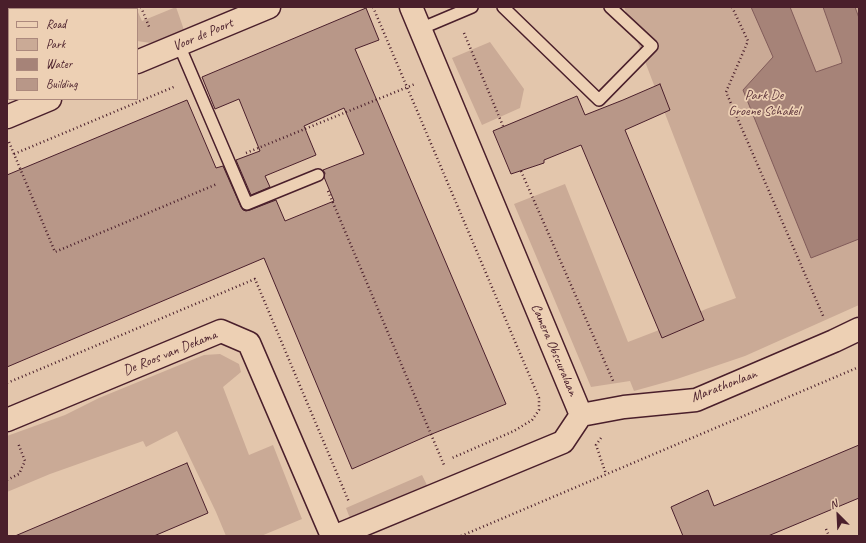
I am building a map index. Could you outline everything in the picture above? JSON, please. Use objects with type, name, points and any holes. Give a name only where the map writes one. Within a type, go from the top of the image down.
[{"type":"street","name":"Voor de Poort","points":[[138,62],[268,7]]},
{"type":"street","name":"Camera Obscuralaan","points":[[336,536],[563,442],[581,415],[411,7]]},
{"type":"street","points":[[7,117],[48,100]]},
{"type":"street","name":"Marathonlaan","points":[[581,415],[624,407],[696,400],[859,329]]},
{"type":"street","name":"De Roos van Dekama","points":[[8,420],[221,330],[248,343],[332,536]]},
{"type":"lane","points":[[420,29],[472,7]]},
{"type":"lane","points":[[503,7],[599,100],[652,46],[610,7]]},
{"type":"lane","points":[[179,45],[247,204],[318,174]]},
{"type":"path","points":[[373,7],[539,398],[539,410],[532,420],[514,431],[450,459]]},
{"type":"path","points":[[732,7],[748,41],[726,92],[846,372]]},
{"type":"path","points":[[456,14],[503,126]]},
{"type":"path","points":[[229,160],[439,75]]},
{"type":"path","points":[[14,154],[193,78]]},
{"type":"path","points":[[7,137],[55,252],[235,176]]},
{"type":"path","points":[[521,171],[624,407],[596,445],[606,474]]},
{"type":"path","points":[[318,174],[326,187],[453,488]]},
{"type":"path","points":[[461,536],[859,367]]},
{"type":"path","points":[[7,480],[19,474],[25,461],[8,420]]},
{"type":"path","points":[[322,514],[350,502]]},
{"type":"path","points":[[826,529],[829,536]]},
{"type":"green space","points":[[7,7],[88,7],[8,8],[8,18]]},
{"type":"green space","points":[[176,7],[184,30],[151,43],[138,41],[138,12],[142,21]]},
{"type":"green space","name":"Park De Groene Schakel","points":[[624,7],[859,7],[859,305],[745,356],[677,379],[634,391],[630,381],[591,387],[514,204],[565,184],[628,342],[736,298]]},
{"type":"green space","points":[[490,42],[524,89],[520,108],[482,125],[452,58]]},
{"type":"green space","points":[[220,354],[239,364],[241,372],[223,387],[249,455],[273,445],[302,519],[261,536],[226,536],[177,431],[146,447],[143,441],[50,474],[7,492],[7,436],[65,415],[99,398],[204,355]]},
{"type":"green space","points":[[422,475],[428,487],[351,521],[346,508]]},
{"type":"water","points":[[751,7],[790,7],[816,72],[842,63],[823,7],[855,7],[859,18],[859,239],[811,258],[743,90],[773,57]]},
{"type":"building","points":[[366,8],[379,40],[355,49],[506,404],[427,436],[352,469],[264,258],[7,367],[7,175],[187,100],[216,168],[223,166],[243,210],[250,210],[276,200],[285,221],[334,201],[324,177],[325,173],[323,170],[364,154],[344,108],[304,126],[316,155],[265,176],[270,187],[251,195],[236,160],[260,151],[239,99],[215,109],[202,77]]},
{"type":"building","points":[[660,84],[670,110],[625,130],[704,320],[662,338],[581,145],[544,160],[544,163],[511,174],[493,131],[577,96],[585,115]]},
{"type":"building","points":[[859,445],[859,498],[768,536],[683,536],[671,507],[708,490],[714,506]]},
{"type":"building","points":[[187,463],[208,513],[154,536],[15,536]]}]
